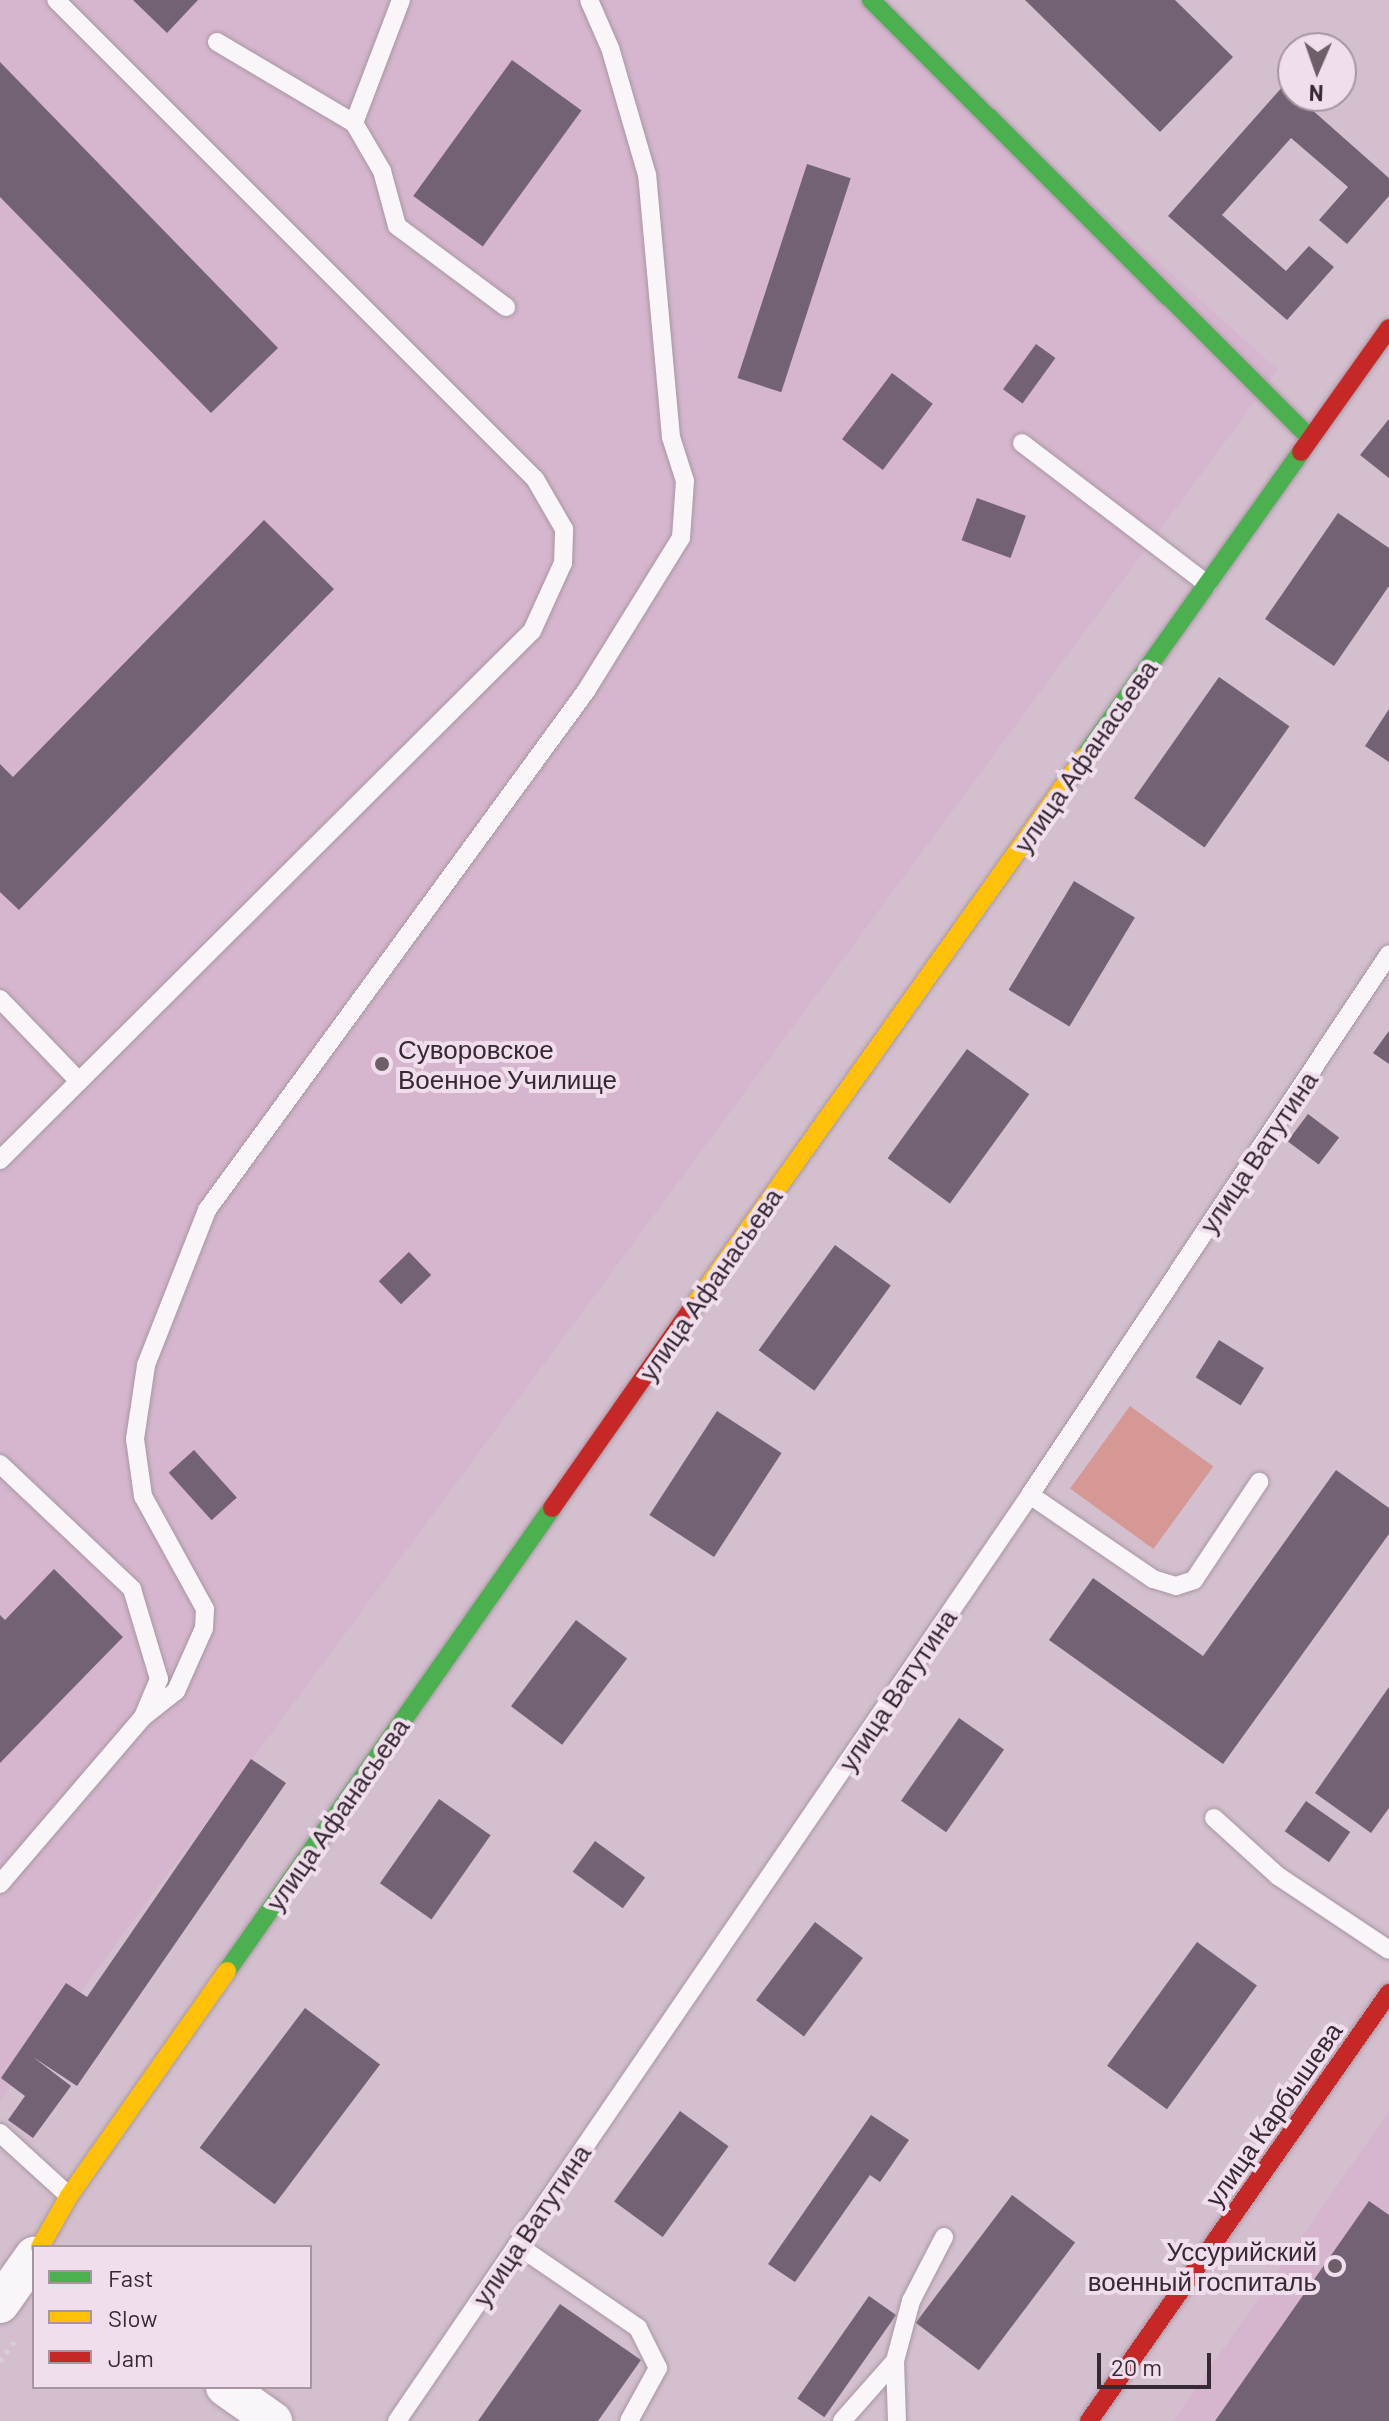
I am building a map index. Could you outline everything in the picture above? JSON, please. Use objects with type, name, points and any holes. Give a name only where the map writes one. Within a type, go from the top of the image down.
[{"type":"street","points":[[871,0],[1310,438]]},
{"type":"street","name":"улица Афанасьева","points":[[41,2245],[69,2196],[1389,328]]},
{"type":"street","name":"улица Карбышева","points":[[1089,2421],[1389,1993]]},
{"type":"street","points":[[0,2304],[32,2259]]},
{"type":"street","points":[[228,2389],[273,2421]]},
{"type":"lane","points":[[0,1160],[532,631],[563,563],[564,529],[535,479],[56,0]]},
{"type":"lane","points":[[354,123],[401,0]]},
{"type":"lane","points":[[0,1884],[143,1717],[176,1691],[204,1628],[205,1609],[143,1496],[135,1439],[146,1365],[207,1210],[586,691],[681,538],[685,481],[669,422],[647,175],[610,48],[589,0]]},
{"type":"lane","points":[[217,42],[354,123],[382,171],[397,226],[506,307]]},
{"type":"lane","points":[[1022,443],[1207,584]]},
{"type":"lane","name":"улица Ватутина","points":[[397,2421],[1030,1495],[1389,954]]},
{"type":"lane","points":[[0,999],[79,1081]]},
{"type":"lane","points":[[0,1464],[132,1589],[159,1679],[143,1717]]},
{"type":"lane","points":[[1030,1495],[1153,1579],[1176,1586],[1194,1580],[1259,1482]]},
{"type":"lane","points":[[1214,1818],[1278,1876],[1389,1950]]},
{"type":"lane","points":[[0,2133],[69,2196]]},
{"type":"lane","points":[[897,2421],[895,2361],[911,2301],[944,2237]]},
{"type":"lane","points":[[517,2245],[638,2328],[658,2368],[629,2421]]},
{"type":"lane","points":[[842,2421],[895,2361]]},
{"type":"shaded area","name":"Суворовское Военное Училище","points":[[0,0],[868,0],[1278,370],[0,2101]]},
{"type":"shaded area","points":[[1130,1406],[1213,1467],[1153,1549],[1070,1489]]},
{"type":"shaded area","name":"Уссурийский военный госпиталь","points":[[1389,2111],[1389,2421],[1173,2421]]},
{"type":"building","points":[[133,0],[198,0],[167,33]]},
{"type":"building","points":[[1025,0],[1175,0],[1233,57],[1160,132]]},
{"type":"building","points":[[512,60],[582,111],[483,246],[413,196]]},
{"type":"building","points":[[0,62],[278,348],[211,413],[0,197]]},
{"type":"building","points":[[1277,93],[1277,112],[1314,112],[1389,178],[1389,196],[1347,244],[1319,220],[1348,187],[1291,138],[1222,215],[1286,271],[1309,246],[1334,267],[1287,320],[1168,216]]},
{"type":"building","points":[[807,164],[851,178],[781,392],[737,378]]},
{"type":"building","points":[[1036,344],[1055,358],[1023,403],[1003,389]]},
{"type":"building","points":[[892,373],[933,404],[883,470],[842,439]]},
{"type":"building","points":[[1389,419],[1389,478],[1360,455]]},
{"type":"building","points":[[977,498],[1026,516],[1010,558],[962,540]]},
{"type":"building","points":[[1338,513],[1389,548],[1389,586],[1334,666],[1265,619]]},
{"type":"building","points":[[264,520],[334,589],[19,910],[0,892],[0,764],[13,777]]},
{"type":"building","points":[[1219,677],[1289,726],[1205,848],[1134,798]]},
{"type":"building","points":[[1389,709],[1389,762],[1365,746]]},
{"type":"building","points":[[1074,881],[1135,918],[1069,1026],[1009,990]]},
{"type":"building","points":[[1389,1031],[1389,1064],[1373,1053]]},
{"type":"building","points":[[967,1049],[1029,1094],[950,1203],[888,1158]]},
{"type":"building","points":[[1308,1114],[1339,1137],[1319,1165],[1288,1141]]},
{"type":"building","points":[[835,1245],[891,1286],[814,1391],[759,1350]]},
{"type":"building","points":[[409,1252],[431,1275],[401,1304],[379,1281]]},
{"type":"building","points":[[1219,1340],[1264,1368],[1241,1405],[1196,1377]]},
{"type":"building","points":[[717,1411],[782,1453],[714,1557],[649,1515]]},
{"type":"building","points":[[194,1450],[237,1498],[212,1520],[169,1473]]},
{"type":"building","points":[[1336,1470],[1389,1508],[1389,1534],[1223,1764],[1049,1640],[1093,1578],[1203,1656]]},
{"type":"building","points":[[54,1569],[123,1637],[0,1763],[0,1615],[5,1620]]},
{"type":"building","points":[[576,1620],[627,1659],[562,1745],[511,1706]]},
{"type":"building","points":[[1389,1687],[1389,1808],[1371,1833],[1315,1793]]},
{"type":"building","points":[[959,1718],[1004,1750],[946,1832],[901,1801]]},
{"type":"building","points":[[251,1759],[286,1783],[77,2086],[33,2057],[71,2086],[33,2138],[8,2120],[25,2096],[1,2078],[66,1983],[87,1997]]},
{"type":"building","points":[[439,1799],[491,1835],[432,1920],[380,1883]]},
{"type":"building","points":[[1306,1801],[1350,1832],[1329,1862],[1285,1831]]},
{"type":"building","points":[[595,1841],[645,1877],[623,1908],[573,1872]]},
{"type":"building","points":[[815,1922],[863,1958],[804,2036],[756,2000]]},
{"type":"building","points":[[1197,1942],[1257,1985],[1167,2109],[1107,2066]]},
{"type":"building","points":[[305,2008],[380,2065],[275,2204],[200,2148]]},
{"type":"building","points":[[680,2111],[729,2146],[663,2237],[614,2202]]},
{"type":"building","points":[[871,2115],[909,2140],[880,2182],[870,2175],[795,2282],[768,2264]]},
{"type":"building","points":[[1012,2195],[1075,2243],[979,2370],[916,2323]]},
{"type":"building","name":"Уссурийский военный госпиталь","points":[[1369,2201],[1389,2215],[1389,2421],[1215,2421]]},
{"type":"building","points":[[869,2296],[896,2315],[824,2417],[797,2398]]},
{"type":"building","points":[[560,2304],[641,2360],[598,2421],[478,2421]]},
{"type":"traffic: fast","points":[[871,0],[1310,438]]},
{"type":"traffic: fast","points":[[1085,756],[1301,452]]},
{"type":"traffic: fast","points":[[227,1971],[552,1508]]},
{"type":"traffic: slow","points":[[693,1307],[1085,756]]},
{"type":"traffic: slow","points":[[41,2245],[69,2196],[227,1971]]},
{"type":"traffic: jam","points":[[1301,452],[1389,328]]},
{"type":"traffic: jam","points":[[552,1508],[693,1307]]},
{"type":"traffic: jam","points":[[1089,2421],[1389,1993]]},
{"type":"place","name":"Суворовское Военное Училище","points":[[382,1064]]},
{"type":"place","name":"Уссурийский военный госпиталь","points":[[1335,2266]]}]
